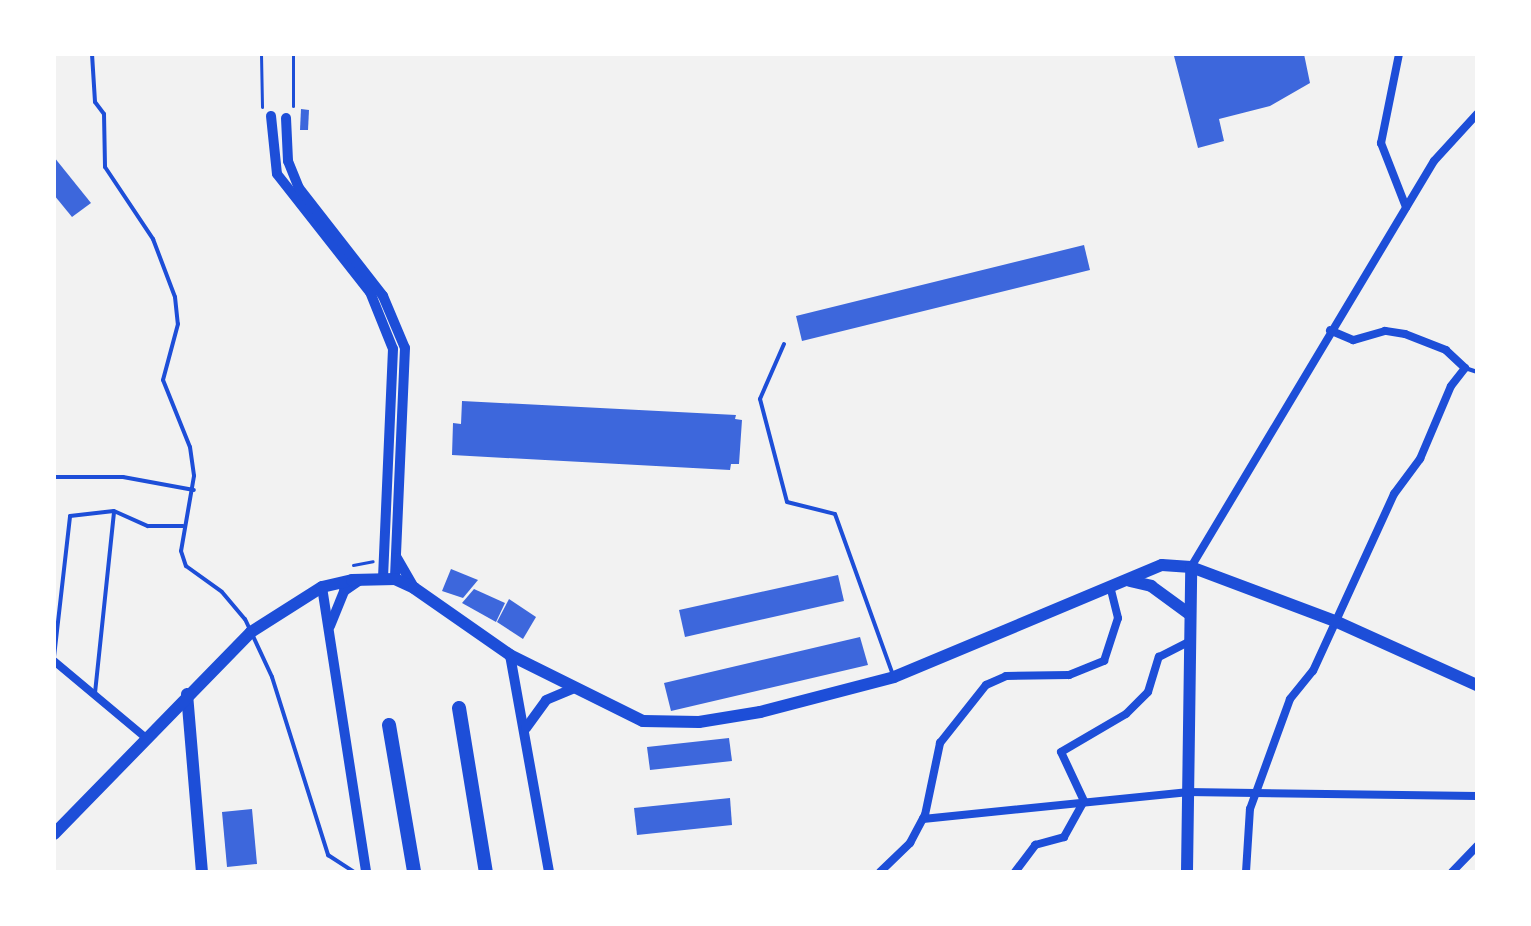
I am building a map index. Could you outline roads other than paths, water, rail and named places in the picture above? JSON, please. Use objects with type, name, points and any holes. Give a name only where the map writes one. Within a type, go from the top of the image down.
[{"type":"highway","points":[[459,708],[486,872]]},
{"type":"highway","points":[[389,725],[414,872]]},
{"type":"main road","points":[[54,834],[187,694],[251,632],[322,587],[361,579],[389,579],[414,588],[510,655],[643,721],[699,722],[894,677],[1111,590],[1162,565],[1191,567],[1335,621],[1477,685]]},
{"type":"main road","points":[[1187,872],[1191,567]]},
{"type":"main road","points":[[1130,581],[1151,586],[1188,613]]},
{"type":"main road","points":[[187,694],[202,872]]},
{"type":"street","points":[[1399,54],[1381,143],[1406,207]]},
{"type":"street","points":[[267,112],[277,174],[370,292],[393,349],[389,579]]},
{"type":"street","points":[[1191,567],[1406,207],[1456,131],[1477,114]]},
{"type":"street","points":[[286,118],[288,161],[299,188],[383,296],[405,348],[396,557],[389,579]]},
{"type":"street","points":[[1246,872],[1255,793],[1290,699],[1313,671],[1394,494],[1420,459],[1451,386],[1465,368],[1446,350],[1405,334],[1385,331],[1353,340],[1330,330]]},
{"type":"street","points":[[396,557],[414,588]]},
{"type":"street","points":[[329,632],[337,603],[361,579]]},
{"type":"street","points":[[322,587],[366,872]]},
{"type":"street","points":[[880,872],[910,843],[923,819],[940,743],[986,685],[1006,676],[1069,675],[1104,661],[1118,618],[1111,590]]},
{"type":"street","points":[[1083,804],[1061,752],[1126,714],[1148,692],[1159,657],[1188,642]]},
{"type":"street","points":[[510,655],[526,730],[549,872]]},
{"type":"street","points":[[54,659],[146,738]]},
{"type":"street","points":[[526,730],[530,716],[546,700],[574,688]]},
{"type":"street","points":[[923,819],[1187,792],[1477,796]]},
{"type":"street","points":[[1015,872],[1035,845],[1064,837],[1083,804]]},
{"type":"street","points":[[1452,872],[1477,846]]},
{"type":"lane","points":[[92,54],[95,102],[104,114],[105,167],[153,239],[175,297],[178,324],[163,380],[190,447],[194,490],[183,526],[181,551],[186,566],[235,604],[251,632],[276,689],[328,855],[354,872]]},
{"type":"lane","points":[[784,344],[760,399],[787,502],[835,514],[894,677]]},
{"type":"lane","points":[[1465,368],[1477,372]]},
{"type":"lane","points":[[54,477],[123,477],[194,490]]},
{"type":"lane","points":[[54,659],[70,516],[114,511],[148,526],[183,526]]},
{"type":"lane","points":[[95,693],[114,511]]}]
